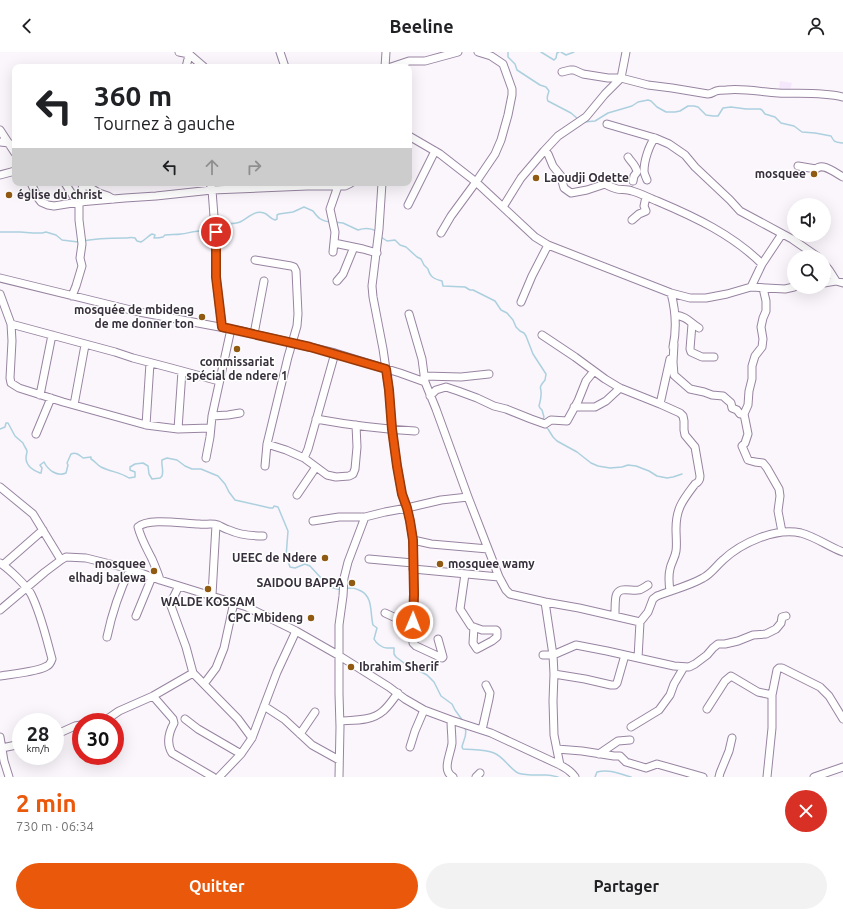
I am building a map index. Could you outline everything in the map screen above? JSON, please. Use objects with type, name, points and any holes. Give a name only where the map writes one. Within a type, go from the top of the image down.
[{"type":"street","points":[[179,52],[189,53],[201,64]]},
{"type":"street","points":[[280,52],[284,64]]},
{"type":"street","points":[[385,64],[386,52]]},
{"type":"street","points":[[400,64],[409,61],[424,61],[458,52]]},
{"type":"street","points":[[441,233],[451,216],[495,154],[501,140],[508,115],[512,89],[503,64],[491,56],[478,52]]},
{"type":"street","points":[[503,207],[521,178],[544,151],[558,136],[586,117],[605,94],[621,78],[626,52]]},
{"type":"street","points":[[187,64],[189,53]]},
{"type":"street","points":[[562,72],[574,70],[583,74],[608,78],[621,78],[648,85],[708,94],[726,89],[817,94],[843,97]]},
{"type":"street","points":[[607,124],[655,138],[669,144],[685,156],[740,211],[797,242],[808,250]]},
{"type":"street","points":[[0,130],[12,145]]},
{"type":"street","points":[[412,138],[455,165],[476,182],[535,237],[548,246],[671,293],[690,298],[706,298],[751,287],[787,289]]},
{"type":"street","points":[[647,180],[645,174],[646,157],[652,141],[655,138]]},
{"type":"street","points":[[0,142],[12,145]]},
{"type":"street","points":[[408,205],[435,151]]},
{"type":"street","points":[[544,151],[548,154],[553,166],[561,176],[564,188],[571,193],[605,184],[615,189],[631,190],[711,226],[762,264]]},
{"type":"street","points":[[628,157],[637,170],[631,190]]},
{"type":"street","points":[[798,166],[816,169],[818,166],[821,166],[828,168],[843,177]]},
{"type":"street","points":[[633,181],[637,174],[645,169]]},
{"type":"street","points":[[0,175],[12,172]]},
{"type":"street","points":[[32,186],[38,198],[42,202],[54,206],[81,202],[156,196],[211,186],[216,243],[216,277],[222,327]]},
{"type":"street","points":[[67,186],[75,199],[81,202]]},
{"type":"street","points":[[72,296],[82,266],[80,258],[82,241],[79,220],[83,186]]},
{"type":"street","points":[[88,186],[99,193],[114,199]]},
{"type":"street","points":[[333,252],[334,232],[330,209],[344,186]]},
{"type":"street","points":[[382,186],[380,229],[372,292],[386,369],[397,466],[413,540],[413,638],[416,646],[442,658],[438,639]]},
{"type":"street","points":[[632,220],[646,210],[644,206],[646,197]]},
{"type":"street","points":[[751,287],[762,264],[782,234]]},
{"type":"street","points":[[334,243],[377,253]]},
{"type":"street","points":[[521,302],[532,276],[548,246]]},
{"type":"street","points":[[337,281],[343,274],[354,247]]},
{"type":"street","points":[[255,260],[291,266],[296,270],[298,314],[297,326],[267,444],[265,466]]},
{"type":"street","points":[[831,272],[839,282]]},
{"type":"street","points":[[0,278],[139,312],[222,327],[335,353],[424,379],[489,374]]},
{"type":"street","points":[[254,334],[264,281]]},
{"type":"street","points":[[763,288],[766,301],[766,310],[761,327],[763,339],[762,347],[755,356],[752,366],[752,379],[748,405],[744,414],[748,434],[745,443],[742,446],[748,460],[762,463],[767,468],[779,489],[780,496],[778,510],[782,532]]},
{"type":"street","points":[[660,404],[676,333],[675,315],[671,293]]},
{"type":"street","points":[[0,294],[11,324],[11,383],[19,388],[51,398],[146,425],[178,429],[210,428]]},
{"type":"street","points":[[409,314],[422,358],[424,379],[488,549],[506,590],[510,594],[640,622]]},
{"type":"street","points":[[675,315],[682,316],[699,328]]},
{"type":"street","points":[[11,324],[219,381]]},
{"type":"street","points":[[692,324],[690,338],[690,348],[692,352],[702,357],[714,357]]},
{"type":"street","points":[[206,458],[212,416],[231,330]]},
{"type":"street","points":[[40,394],[52,335]]},
{"type":"street","points":[[542,335],[620,388],[660,404],[680,413],[683,416],[685,435],[695,447],[700,480],[682,502],[676,518],[676,550],[668,578],[670,591]]},
{"type":"street","points":[[674,344],[674,375],[682,383],[690,389],[712,395],[723,396],[731,403],[732,408],[737,410],[740,414],[744,414]]},
{"type":"street","points":[[74,405],[85,345]]},
{"type":"street","points":[[304,458],[308,449],[335,353]]},
{"type":"street","points":[[146,425],[150,363]]},
{"type":"street","points":[[178,429],[182,371]]},
{"type":"street","points":[[430,396],[436,390],[446,388],[458,391],[494,406],[545,424],[551,420],[567,421],[578,401],[586,381],[594,371]]},
{"type":"street","points":[[574,407],[595,407],[606,401],[620,388]]},
{"type":"street","points":[[36,434],[51,398]]},
{"type":"street","points":[[212,416],[228,415],[240,412]]},
{"type":"street","points":[[316,419],[415,431]]},
{"type":"street","points":[[267,444],[304,458],[327,475],[336,477],[349,476],[353,474],[355,469],[357,448],[356,425]]},
{"type":"street","points":[[297,495],[316,468]]},
{"type":"street","points":[[0,487],[33,514],[61,560]]},
{"type":"street","points":[[313,521],[339,517],[365,517],[441,500],[468,497]]},
{"type":"street","points":[[339,777],[339,625],[344,596],[344,578],[348,562],[365,517]]},
{"type":"street","points":[[160,580],[153,560],[142,539],[138,527],[139,525],[164,521],[216,525],[239,534],[263,536]]},
{"type":"street","points":[[212,596],[216,525]]},
{"type":"street","points":[[0,676],[41,669],[51,663],[52,659],[41,619],[31,594],[27,588],[2,564],[43,530]]},
{"type":"street","points":[[638,658],[640,622],[648,612],[653,599],[657,596],[704,578],[737,549],[745,544],[770,534],[782,532],[800,533],[843,552]]},
{"type":"street","points":[[413,540],[431,544],[488,549]]},
{"type":"street","points":[[0,610],[61,560],[66,558],[82,557],[130,569],[152,578],[247,607],[296,631],[338,655],[424,710],[496,735],[560,764],[573,773],[575,777]]},
{"type":"street","points":[[369,559],[465,574],[499,577]]},
{"type":"street","points":[[107,638],[116,604],[130,569]]},
{"type":"street","points":[[465,574],[460,609],[471,626],[474,627]]},
{"type":"street","points":[[136,616],[152,578]]},
{"type":"street","points":[[615,616],[616,595],[619,592],[622,590],[638,590],[648,585]]},
{"type":"street","points":[[179,586],[171,602],[171,606],[193,673],[238,719],[252,738]]},
{"type":"street","points":[[204,684],[216,668],[224,648],[234,602]]},
{"type":"street","points":[[545,602],[553,655],[554,735],[560,764]]},
{"type":"street","points":[[385,612],[398,619],[413,622]]},
{"type":"street","points":[[543,655],[553,655],[576,645],[674,666],[689,667],[695,664],[718,644],[738,641],[752,635],[766,634],[776,629],[781,623],[782,617],[786,616]]},
{"type":"street","points":[[220,777],[241,754],[252,738],[277,672],[296,631]]},
{"type":"street","points":[[554,674],[615,685],[617,683],[625,655]]},
{"type":"street","points":[[631,727],[659,710],[670,695],[674,684],[684,667]]},
{"type":"street","points":[[767,777],[772,728],[772,695],[777,670],[779,668],[782,668],[820,687],[829,696],[843,719]]},
{"type":"street","points":[[116,713],[153,696],[193,673]]},
{"type":"street","points":[[707,710],[724,681],[731,676],[758,692],[772,695]]},
{"type":"street","points":[[482,730],[490,699],[490,693],[486,685]]},
{"type":"street","points":[[340,720],[371,718],[383,712],[398,693]]},
{"type":"street","points":[[153,696],[173,719],[174,723],[169,731],[170,748],[172,753],[213,777]]},
{"type":"street","points":[[264,706],[284,719],[312,745],[339,760]]},
{"type":"street","points":[[410,747],[424,710]]},
{"type":"street","points":[[300,734],[315,712]]},
{"type":"street","points":[[185,719],[198,729],[241,754]]},
{"type":"street","points":[[450,720],[452,746],[448,761],[448,771],[453,777]]},
{"type":"street","points":[[0,738],[4,761],[9,777]]},
{"type":"street","points":[[719,777],[729,751],[732,738]]},
{"type":"street","points":[[599,754],[618,741],[630,740]]},
{"type":"street","points":[[2,748],[12,746]]},
{"type":"street","points":[[557,749],[620,756],[626,762],[646,768],[657,764],[703,777]]},
{"type":"street","points":[[814,777],[843,767]]},
{"type":"shaded area","points":[[780,81],[792,83],[790,91],[779,90]]},
{"type":"waterway","points":[[508,52],[508,57],[515,64],[517,70],[540,85],[546,87],[549,91],[547,97],[548,101],[571,113],[578,119]]},
{"type":"waterway","points":[[541,52],[554,60],[559,52]]},
{"type":"waterway","points":[[561,52],[566,55],[574,52]]},
{"type":"waterway","points":[[584,122],[595,121],[608,113],[648,100],[666,112],[680,111],[688,106],[694,106],[698,107],[706,115],[713,116],[718,116],[723,108],[731,107],[760,109],[765,114],[775,117],[781,123],[794,126],[802,132],[831,136],[836,142],[843,143]]},
{"type":"waterway","points":[[217,224],[237,223],[260,212],[275,220],[279,214],[293,212],[304,207],[313,211],[322,220],[331,222]]},
{"type":"waterway","points":[[334,222],[343,223],[358,230],[372,229],[376,231]]},
{"type":"waterway","points":[[84,241],[135,238],[137,241],[141,242],[152,234],[155,235],[154,238],[159,238],[165,235],[206,231],[213,227]]},
{"type":"waterway","points":[[0,232],[46,232],[56,235],[62,240],[78,242]]},
{"type":"waterway","points":[[381,237],[387,241],[395,240],[400,245],[406,247],[421,259],[433,277],[442,281],[443,286],[465,287],[473,290],[495,301],[501,310],[507,313],[513,320],[516,327],[526,336],[533,354],[546,374],[545,380],[540,388],[541,396],[539,406],[544,417],[542,421]]},
{"type":"waterway","points":[[0,429],[5,427],[6,423],[8,423],[15,436],[23,443],[27,450],[27,463],[40,473],[42,468],[40,465],[44,462],[53,472],[59,474],[66,473],[67,463],[71,454],[75,453],[83,458],[91,457],[91,459],[101,467],[129,478],[135,477],[135,472],[130,470],[130,467],[135,464],[143,463],[148,466],[149,474],[152,479],[160,478],[163,474],[162,460],[167,458],[177,460],[192,469],[201,469],[218,476],[235,500],[270,508],[273,508],[274,506],[278,507],[288,531],[286,557],[290,567],[295,568],[305,564],[310,566],[333,588],[342,590]]},
{"type":"waterway","points":[[545,427],[557,441],[598,466],[610,468],[628,465],[636,466],[657,476],[667,478],[682,474]]},
{"type":"waterway","points":[[345,589],[357,589],[368,597],[373,625],[377,628],[374,639],[376,642],[383,647],[394,648],[394,654],[396,657],[427,675],[434,682],[441,696],[452,704],[463,721]]},
{"type":"waterway","points":[[465,728],[466,735],[462,747],[463,749],[483,750],[494,753],[521,774],[549,775],[558,777]]},
{"type":"waterway","points":[[595,777],[597,772],[602,771],[615,772],[631,777]]},
{"type":"place","name":"mosquee","points":[[814,174]]},
{"type":"place","name":"Laoudji Odette","points":[[536,178]]},
{"type":"place","name":"église du christ","points":[[9,195]]},
{"type":"place","name":"mosquée de mbideng de me donner ton","points":[[202,317]]},
{"type":"place","name":"commissariat spécial de ndere 1","points":[[237,349]]},
{"type":"place","name":"UEEC de Ndere","points":[[325,558]]},
{"type":"place","name":"mosquee wamy","points":[[440,564]]},
{"type":"place","name":"mosquee elhadj balewa","points":[[154,571]]},
{"type":"place","name":"SAIDOU BAPPA","points":[[352,583]]},
{"type":"place","name":"WALDE KOSSAM","points":[[208,589]]},
{"type":"place","name":"CPC Mbideng","points":[[311,618]]},
{"type":"place","name":"Ibrahim Sherif","points":[[351,667]]},
{"type":"route","points":[[216,232],[216,277],[222,327],[335,353],[386,369],[397,466],[413,540],[413,622]]}]
